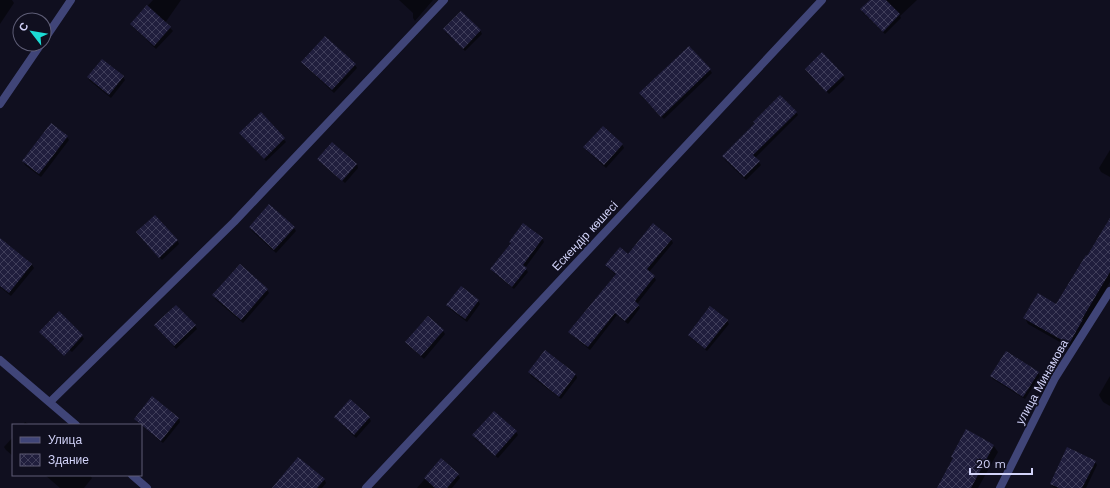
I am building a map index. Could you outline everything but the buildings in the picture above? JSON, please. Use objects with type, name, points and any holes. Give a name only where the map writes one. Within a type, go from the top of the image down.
[{"type":"street","points":[[52,28],[71,0]]},
{"type":"street","points":[[50,402],[234,222],[444,0]]},
{"type":"street","name":"Ескендір көшесі","points":[[366,488],[822,0]]},
{"type":"street","points":[[0,104],[36,52]]},
{"type":"street","name":"улица Минамова","points":[[1000,488],[1055,378],[1110,291]]},
{"type":"street","points":[[0,360],[75,424]]},
{"type":"street","points":[[133,476],[147,488]]}]
